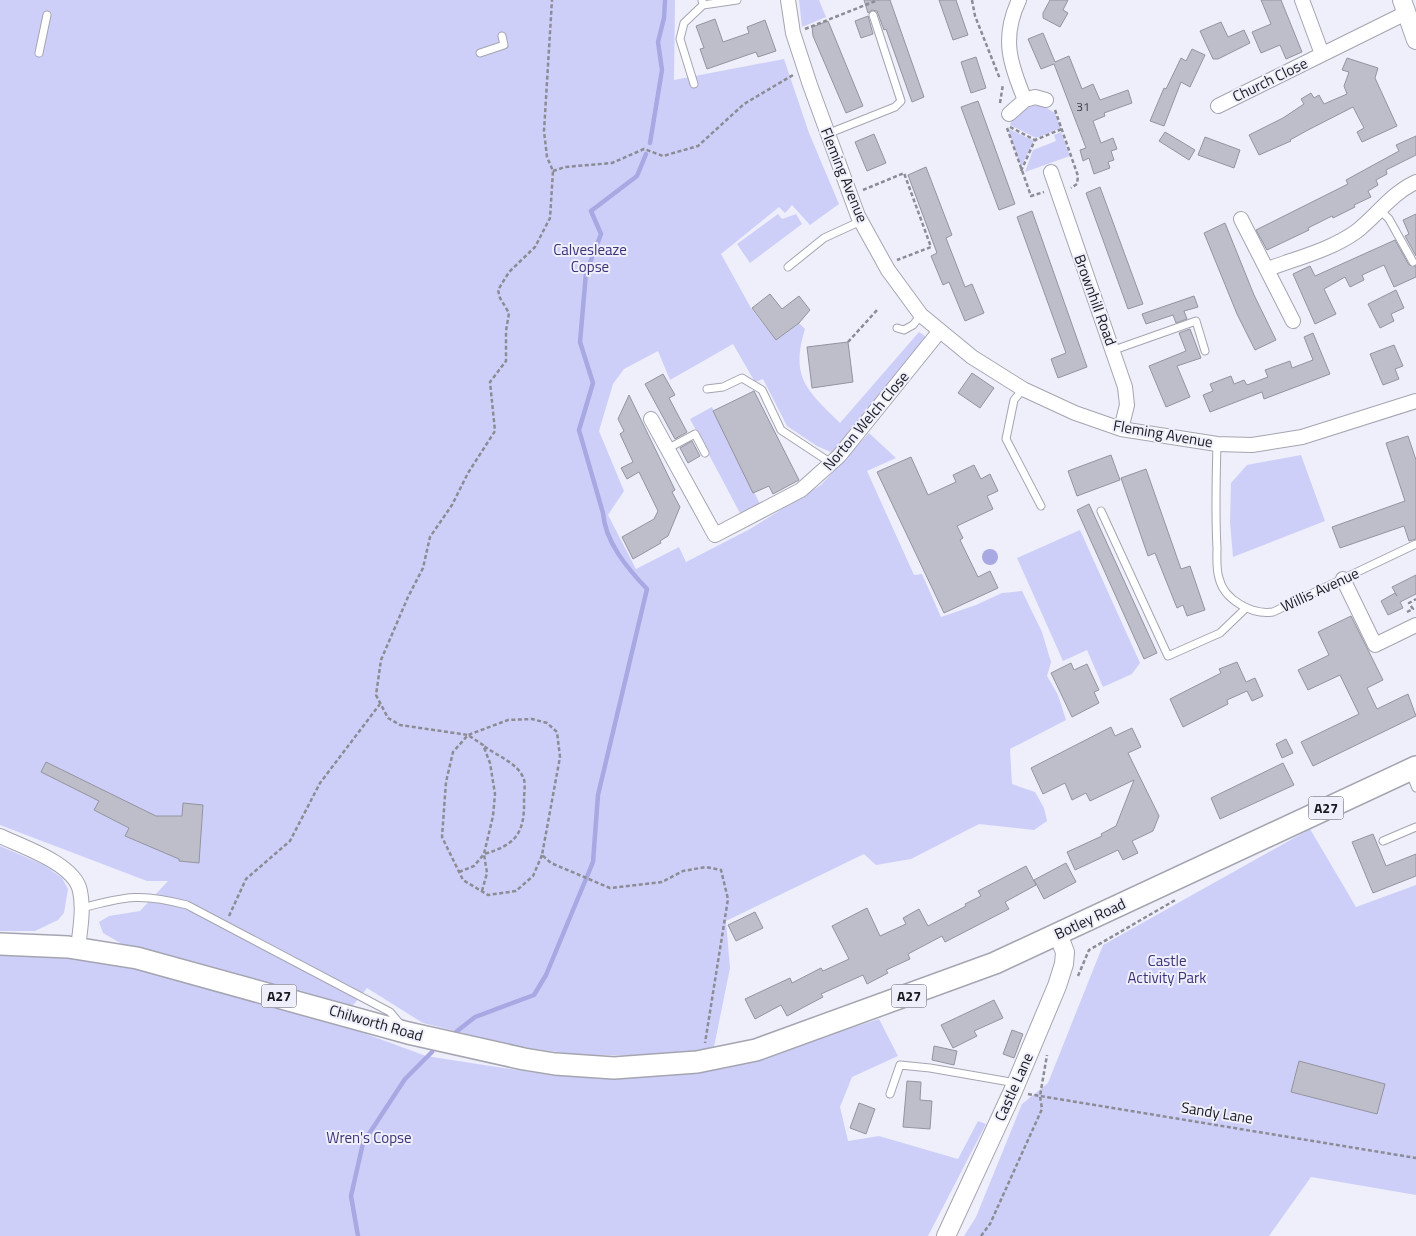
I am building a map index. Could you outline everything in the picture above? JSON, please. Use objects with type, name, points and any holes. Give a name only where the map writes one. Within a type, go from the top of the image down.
[{"type":"main road","name":"Botley Road","points":[[756,1050],[972,972],[1414,775]]},
{"type":"main road","name":"Chilworth Road","points":[[0,944],[78,948],[113,953],[169,966],[408,1033],[488,1052],[554,1064],[638,1067],[706,1060],[756,1050]]},
{"type":"street","name":"Fleming Avenue","points":[[788,0],[793,33],[804,69],[827,135],[861,221],[885,265],[921,315],[972,357],[1023,389],[1075,413],[1121,428],[1217,444],[1252,445],[1302,437],[1416,401]]},
{"type":"street","points":[[1019,0],[1008,38],[1011,67],[1025,100]]},
{"type":"street","name":"Church Close","points":[[1302,0],[1322,54]]},
{"type":"street","points":[[1404,6],[1416,40]]},
{"type":"street","name":"Church Close","points":[[1218,106],[1322,54],[1404,6]]},
{"type":"street","points":[[1005,117],[1025,100],[1035,97],[1046,100]]},
{"type":"street","name":"Brownhill Road","points":[[1051,172],[1114,350],[1125,387],[1127,406],[1121,428]]},
{"type":"street","points":[[1268,269],[1329,246],[1356,232],[1394,196],[1416,182]]},
{"type":"street","points":[[1241,219],[1268,269],[1292,321]]},
{"type":"street","name":"Norton Welch Close","points":[[650,419],[715,536],[801,490],[832,464],[940,332]]},
{"type":"street","points":[[1343,579],[1375,645],[1416,626]]},
{"type":"street","points":[[0,836],[54,861],[75,878],[80,889],[82,908],[78,948]]},
{"type":"street","name":"Castle Lane","points":[[946,1236],[1015,1087],[1064,964],[1065,952],[1058,934]]},
{"type":"lane","points":[[694,84],[680,39],[684,23],[702,3],[737,0]]},
{"type":"lane","points":[[39,53],[46,15]]},
{"type":"lane","points":[[827,135],[895,108],[902,101],[873,15]]},
{"type":"lane","points":[[480,53],[504,45],[502,36]]},
{"type":"lane","points":[[1380,210],[1389,219],[1413,262]]},
{"type":"lane","points":[[788,267],[824,238],[861,221]]},
{"type":"lane","points":[[897,328],[904,330],[913,325],[921,315]]},
{"type":"lane","points":[[1114,350],[1196,321],[1205,351]]},
{"type":"lane","points":[[707,389],[723,387],[742,378],[754,385],[762,390],[781,430],[832,464]]},
{"type":"lane","points":[[1023,389],[1014,400],[1006,438],[1040,506]]},
{"type":"lane","points":[[667,449],[695,434],[705,453]]},
{"type":"lane","name":"Willis Avenue","points":[[1217,444],[1215,511],[1219,579],[1226,594],[1246,608],[1264,613],[1273,612],[1416,544]]},
{"type":"lane","points":[[1101,511],[1168,656],[1220,633],[1246,608]]},
{"type":"lane","points":[[1383,841],[1416,827]]},
{"type":"lane","points":[[82,908],[125,897],[157,897],[187,905],[390,1012],[408,1033]]},
{"type":"lane","points":[[890,1094],[900,1065],[986,1077],[1015,1087]]},
{"type":"path","points":[[459,872],[474,866],[484,854],[504,849],[518,837],[525,815],[524,778],[514,764],[496,756],[468,735],[400,726],[388,718],[376,695],[381,660],[408,596],[423,568],[430,538],[452,505],[468,473],[495,431],[490,382],[506,360],[506,332],[509,313],[500,298],[498,290],[509,272],[536,247],[550,218],[553,171],[547,157],[544,131],[552,0]]},
{"type":"path","points":[[793,33],[878,0]]},
{"type":"path","points":[[972,0],[975,16],[1003,85],[1005,117],[1021,171],[1031,196],[1077,184],[1078,176],[1055,108],[1046,100]]},
{"type":"path","points":[[553,171],[565,167],[612,163],[644,149],[664,156],[698,146],[744,104],[804,69]]},
{"type":"path","points":[[1005,117],[1035,140]]},
{"type":"path","points":[[1021,171],[1035,140],[1062,130]]},
{"type":"path","points":[[850,195],[904,173],[931,247],[885,265]]},
{"type":"path","points":[[848,342],[878,309]]},
{"type":"path","points":[[1404,614],[1412,609],[1409,603],[1416,599]]},
{"type":"path","points":[[225,925],[246,879],[290,840],[320,782],[380,704]]},
{"type":"path","points":[[508,720],[547,723],[557,732],[560,757],[542,855],[533,876],[516,891],[488,895],[463,880],[442,837],[446,782],[453,752],[468,735],[508,720]]},
{"type":"path","points":[[482,891],[487,873],[484,854],[495,794],[490,764],[483,745]]},
{"type":"path","points":[[542,855],[551,863],[610,888],[662,882],[683,871],[706,867],[721,870],[728,899],[723,922],[720,958],[708,1021],[704,1053],[706,1060]]},
{"type":"path","points":[[1078,977],[1089,950],[1184,896]]},
{"type":"path","points":[[981,1236],[990,1224],[1042,1109],[1040,1096],[1050,1047]]},
{"type":"path","name":"Sandy Lane","points":[[1015,1087],[1040,1096],[1416,1158]]},
{"type":"green space","name":"Calvesleaze Copse","points":[[0,0],[675,0],[674,80],[784,59],[809,133],[839,204],[810,225],[792,205],[785,213],[779,207],[721,254],[751,308],[776,340],[799,323],[805,329],[800,360],[804,382],[810,392],[840,423],[919,332],[925,336],[924,344],[833,453],[817,446],[787,426],[763,379],[755,382],[733,344],[670,380],[658,351],[624,369],[613,384],[599,431],[624,491],[608,515],[636,569],[679,547],[686,562],[750,529],[821,485],[869,433],[896,458],[867,471],[914,575],[922,574],[941,617],[976,605],[1002,593],[1022,591],[1042,632],[1051,662],[1047,676],[1058,695],[1066,720],[1010,749],[1012,784],[1035,792],[1044,808],[1047,821],[1034,830],[979,824],[911,859],[876,865],[864,854],[726,921],[730,968],[713,1052],[670,1056],[580,1055],[515,1046],[423,1023],[367,988],[350,1009],[122,944],[103,933],[99,922],[109,916],[140,911],[168,881],[147,881],[0,825]]},
{"type":"green space","points":[[799,0],[819,0],[826,17],[802,27]]},
{"type":"green space","points":[[1040,104],[1055,113],[1061,128],[1036,138],[1010,125],[1014,116],[1025,108]]},
{"type":"green space","points":[[1009,129],[1034,141],[1021,167],[1009,133]]},
{"type":"green space","points":[[1061,132],[1070,156],[1025,172],[1033,150],[1056,141],[1054,135]]},
{"type":"green space","points":[[778,214],[782,219],[796,214],[802,224],[750,263],[737,244]]},
{"type":"green space","points":[[712,407],[760,504],[741,515],[690,419]]},
{"type":"green space","points":[[1301,455],[1325,521],[1233,557],[1230,522],[1231,483],[1247,465]]},
{"type":"green space","points":[[1080,530],[1140,663],[1132,674],[1103,687],[1087,650],[1063,661],[1017,558]]},
{"type":"green space","name":"Castle Activity Park","points":[[1310,829],[1356,907],[1416,885],[1416,1195],[1311,1177],[1269,1236],[964,1236],[976,1217],[1022,1104],[1048,1083],[1103,945]]},
{"type":"green space","points":[[0,846],[44,865],[62,878],[68,889],[64,913],[58,920],[35,931],[0,931]]},
{"type":"green space","name":"Wren's Copse","points":[[60,954],[122,965],[323,1018],[426,1056],[556,1076],[649,1076],[728,1068],[879,1019],[898,1056],[852,1077],[840,1107],[848,1141],[879,1136],[958,1159],[978,1121],[986,1124],[928,1236],[0,1236],[0,955]]},
{"type":"shaded area","points":[[990,549],[996,551],[998,557],[996,563],[990,565],[984,563],[982,557],[984,551]]},
{"type":"building","points":[[864,0],[890,0],[924,97],[912,102],[886,29],[884,30],[877,11],[872,10],[868,13]]},
{"type":"building","points":[[939,0],[956,0],[968,35],[953,40]]},
{"type":"building","points":[[1050,0],[1068,0],[1063,10],[1068,13],[1060,27],[1043,18],[1043,13]]},
{"type":"building","points":[[1261,0],[1281,0],[1302,52],[1286,59],[1280,45],[1261,53],[1252,32],[1271,24]]},
{"type":"building","points":[[868,16],[873,34],[861,38],[855,21]]},
{"type":"building","points":[[715,19],[723,42],[749,33],[747,27],[765,20],[776,51],[758,57],[756,52],[707,69],[700,49],[704,48],[696,26]]},
{"type":"building","points":[[828,21],[863,106],[846,113],[813,36],[812,27]]},
{"type":"building","points":[[1221,22],[1228,37],[1244,30],[1250,43],[1218,59],[1213,59],[1200,31]]},
{"type":"building","points":[[1043,33],[1055,62],[1069,56],[1082,89],[1093,84],[1100,100],[1128,90],[1132,103],[1104,113],[1105,116],[1093,121],[1101,143],[1113,138],[1117,149],[1111,151],[1114,160],[1108,162],[1110,168],[1094,174],[1089,158],[1083,161],[1080,150],[1086,148],[1054,64],[1041,69],[1028,39]]},
{"type":"building","points":[[1192,49],[1205,55],[1190,87],[1181,82],[1164,126],[1150,121],[1164,88],[1166,89],[1181,58],[1186,61]]},
{"type":"building","points":[[976,57],[986,88],[971,93],[961,62]]},
{"type":"building","points":[[1347,58],[1378,68],[1375,78],[1397,126],[1362,142],[1357,132],[1364,128],[1353,107],[1291,141],[1259,155],[1249,135],[1283,118],[1304,104],[1301,99],[1311,93],[1314,98],[1319,95],[1324,104],[1347,94],[1344,86],[1349,72],[1342,70]]},
{"type":"building","points":[[978,101],[1015,204],[999,210],[961,107]]},
{"type":"building","points":[[1165,132],[1195,150],[1189,160],[1159,141]]},
{"type":"building","points":[[874,134],[886,163],[867,171],[855,142]]},
{"type":"building","points":[[1416,136],[1416,155],[1386,170],[1387,174],[1376,180],[1378,185],[1368,191],[1371,197],[1354,205],[1355,207],[1333,218],[1332,216],[1308,228],[1309,230],[1267,250],[1256,230],[1348,184],[1346,180],[1399,151],[1396,145]]},
{"type":"building","points":[[1205,137],[1240,150],[1234,168],[1198,155]]},
{"type":"building","points":[[926,167],[952,235],[946,238],[965,287],[972,284],[984,313],[965,321],[949,282],[943,285],[931,256],[937,253],[908,175]]},
{"type":"building","points":[[1100,187],[1143,304],[1128,309],[1086,193]]},
{"type":"building","points":[[1032,211],[1087,367],[1058,378],[1051,359],[1066,353],[1017,217]]},
{"type":"building","points":[[1416,214],[1416,256],[1405,236],[1409,234],[1403,220]]},
{"type":"building","points":[[1225,223],[1254,295],[1276,340],[1255,350],[1237,314],[1204,233]]},
{"type":"building","points":[[1395,240],[1409,265],[1416,266],[1416,277],[1394,287],[1384,265],[1362,275],[1364,280],[1350,287],[1345,277],[1324,289],[1336,314],[1315,324],[1293,274],[1310,266],[1315,276]]},
{"type":"building","points":[[1396,290],[1404,308],[1391,314],[1394,321],[1380,328],[1368,304]]},
{"type":"building","points":[[770,294],[782,309],[799,296],[810,310],[799,323],[776,340],[752,308]]},
{"type":"building","points":[[1194,296],[1198,307],[1184,311],[1187,319],[1176,323],[1173,315],[1146,324],[1142,314]]},
{"type":"building","points":[[1190,329],[1201,358],[1177,366],[1190,397],[1166,407],[1149,366],[1186,351],[1179,333]]},
{"type":"building","points":[[1313,333],[1330,374],[1264,399],[1262,392],[1210,412],[1203,395],[1213,391],[1210,384],[1231,376],[1234,384],[1244,380],[1247,385],[1268,377],[1265,370],[1290,361],[1292,368],[1313,360],[1304,337]]},
{"type":"building","points":[[848,342],[853,382],[812,388],[807,347]]},
{"type":"building","points":[[1394,345],[1403,366],[1395,369],[1399,379],[1383,385],[1370,354]]},
{"type":"building","points":[[972,373],[994,388],[980,408],[958,393]]},
{"type":"building","points":[[663,374],[675,395],[669,398],[687,432],[675,439],[645,384]]},
{"type":"building","points":[[754,391],[799,480],[773,494],[769,486],[753,493],[713,411]]},
{"type":"building","points":[[629,395],[675,490],[672,492],[680,507],[668,536],[660,541],[661,543],[633,559],[622,537],[654,519],[658,511],[639,472],[627,479],[621,468],[633,462],[620,434],[624,431],[618,419]]},
{"type":"building","points":[[1408,436],[1416,460],[1416,539],[1409,541],[1404,526],[1340,548],[1332,527],[1405,501],[1386,443]]},
{"type":"building","points":[[692,441],[700,456],[688,463],[680,448]]},
{"type":"building","points":[[1111,455],[1120,480],[1077,496],[1068,471]]},
{"type":"building","points":[[911,457],[928,495],[956,482],[953,475],[974,465],[981,479],[990,474],[998,491],[987,496],[993,509],[957,526],[963,538],[960,540],[978,577],[990,571],[998,588],[944,613],[877,472]]},
{"type":"building","points":[[1146,469],[1181,569],[1190,566],[1205,610],[1187,616],[1183,605],[1177,608],[1155,553],[1148,556],[1121,478]]},
{"type":"building","points":[[1089,504],[1157,653],[1144,659],[1077,510]]},
{"type":"building","points":[[1416,575],[1416,594],[1400,602],[1403,608],[1388,615],[1381,601],[1395,593],[1397,596],[1392,587]]},
{"type":"building","points":[[1351,616],[1383,680],[1367,688],[1377,709],[1408,694],[1416,716],[1313,766],[1301,742],[1359,714],[1340,675],[1308,690],[1298,670],[1329,655],[1318,632]]},
{"type":"building","points":[[1237,662],[1246,682],[1255,678],[1263,696],[1252,701],[1247,691],[1227,700],[1228,704],[1183,727],[1170,699],[1221,673],[1219,669]]},
{"type":"building","points":[[1071,663],[1074,670],[1087,664],[1099,690],[1094,692],[1099,703],[1072,717],[1051,673]]},
{"type":"building","points":[[1111,727],[1115,736],[1132,728],[1141,747],[1128,753],[1159,816],[1153,831],[1132,841],[1138,853],[1123,860],[1118,850],[1075,870],[1067,852],[1102,836],[1101,834],[1116,826],[1134,780],[1090,801],[1086,793],[1072,800],[1065,783],[1043,794],[1031,768]]},
{"type":"building","points":[[1286,739],[1293,753],[1282,758],[1276,744]]},
{"type":"building","points":[[46,762],[156,816],[182,816],[183,803],[203,805],[199,863],[179,861],[179,859],[125,836],[129,828],[94,810],[99,801],[41,772]]},
{"type":"building","points":[[1283,763],[1294,785],[1220,819],[1211,798]]},
{"type":"building","points":[[1373,834],[1386,866],[1416,854],[1416,876],[1373,893],[1352,842]]},
{"type":"building","points":[[1066,863],[1076,882],[1044,899],[1034,880]]},
{"type":"building","points":[[1026,866],[1036,885],[1005,902],[1009,909],[945,942],[942,936],[908,954],[910,959],[886,970],[888,973],[867,984],[863,975],[821,994],[823,997],[787,1016],[781,1005],[755,1019],[745,999],[790,978],[792,983],[821,968],[823,971],[849,959],[832,926],[867,908],[880,936],[906,924],[903,918],[919,909],[928,926],[981,896],[978,891]]},
{"type":"building","points":[[755,912],[763,928],[736,941],[728,925]]},
{"type":"building","points":[[994,1000],[1003,1018],[974,1031],[977,1036],[953,1048],[941,1025]]},
{"type":"building","points":[[1012,1030],[1023,1034],[1014,1058],[1003,1054]]},
{"type":"building","points":[[934,1046],[957,1051],[954,1065],[932,1060]]},
{"type":"building","points":[[1299,1061],[1385,1084],[1377,1114],[1291,1092]]},
{"type":"building","points":[[907,1081],[921,1082],[920,1100],[932,1101],[930,1129],[903,1127]]},
{"type":"building","points":[[859,1103],[875,1109],[866,1134],[850,1128]]},
{"type":"waterway","points":[[650,143],[662,70],[658,42],[664,18],[665,0]]},
{"type":"waterway","points":[[456,1032],[475,1017],[534,995],[546,975],[593,862],[598,795],[647,589],[625,564],[608,534],[579,430],[593,383],[580,342],[586,273],[601,234],[591,211],[637,176],[646,154]]},
{"type":"waterway","points":[[358,1236],[351,1196],[363,1143],[405,1079],[432,1052]]}]
